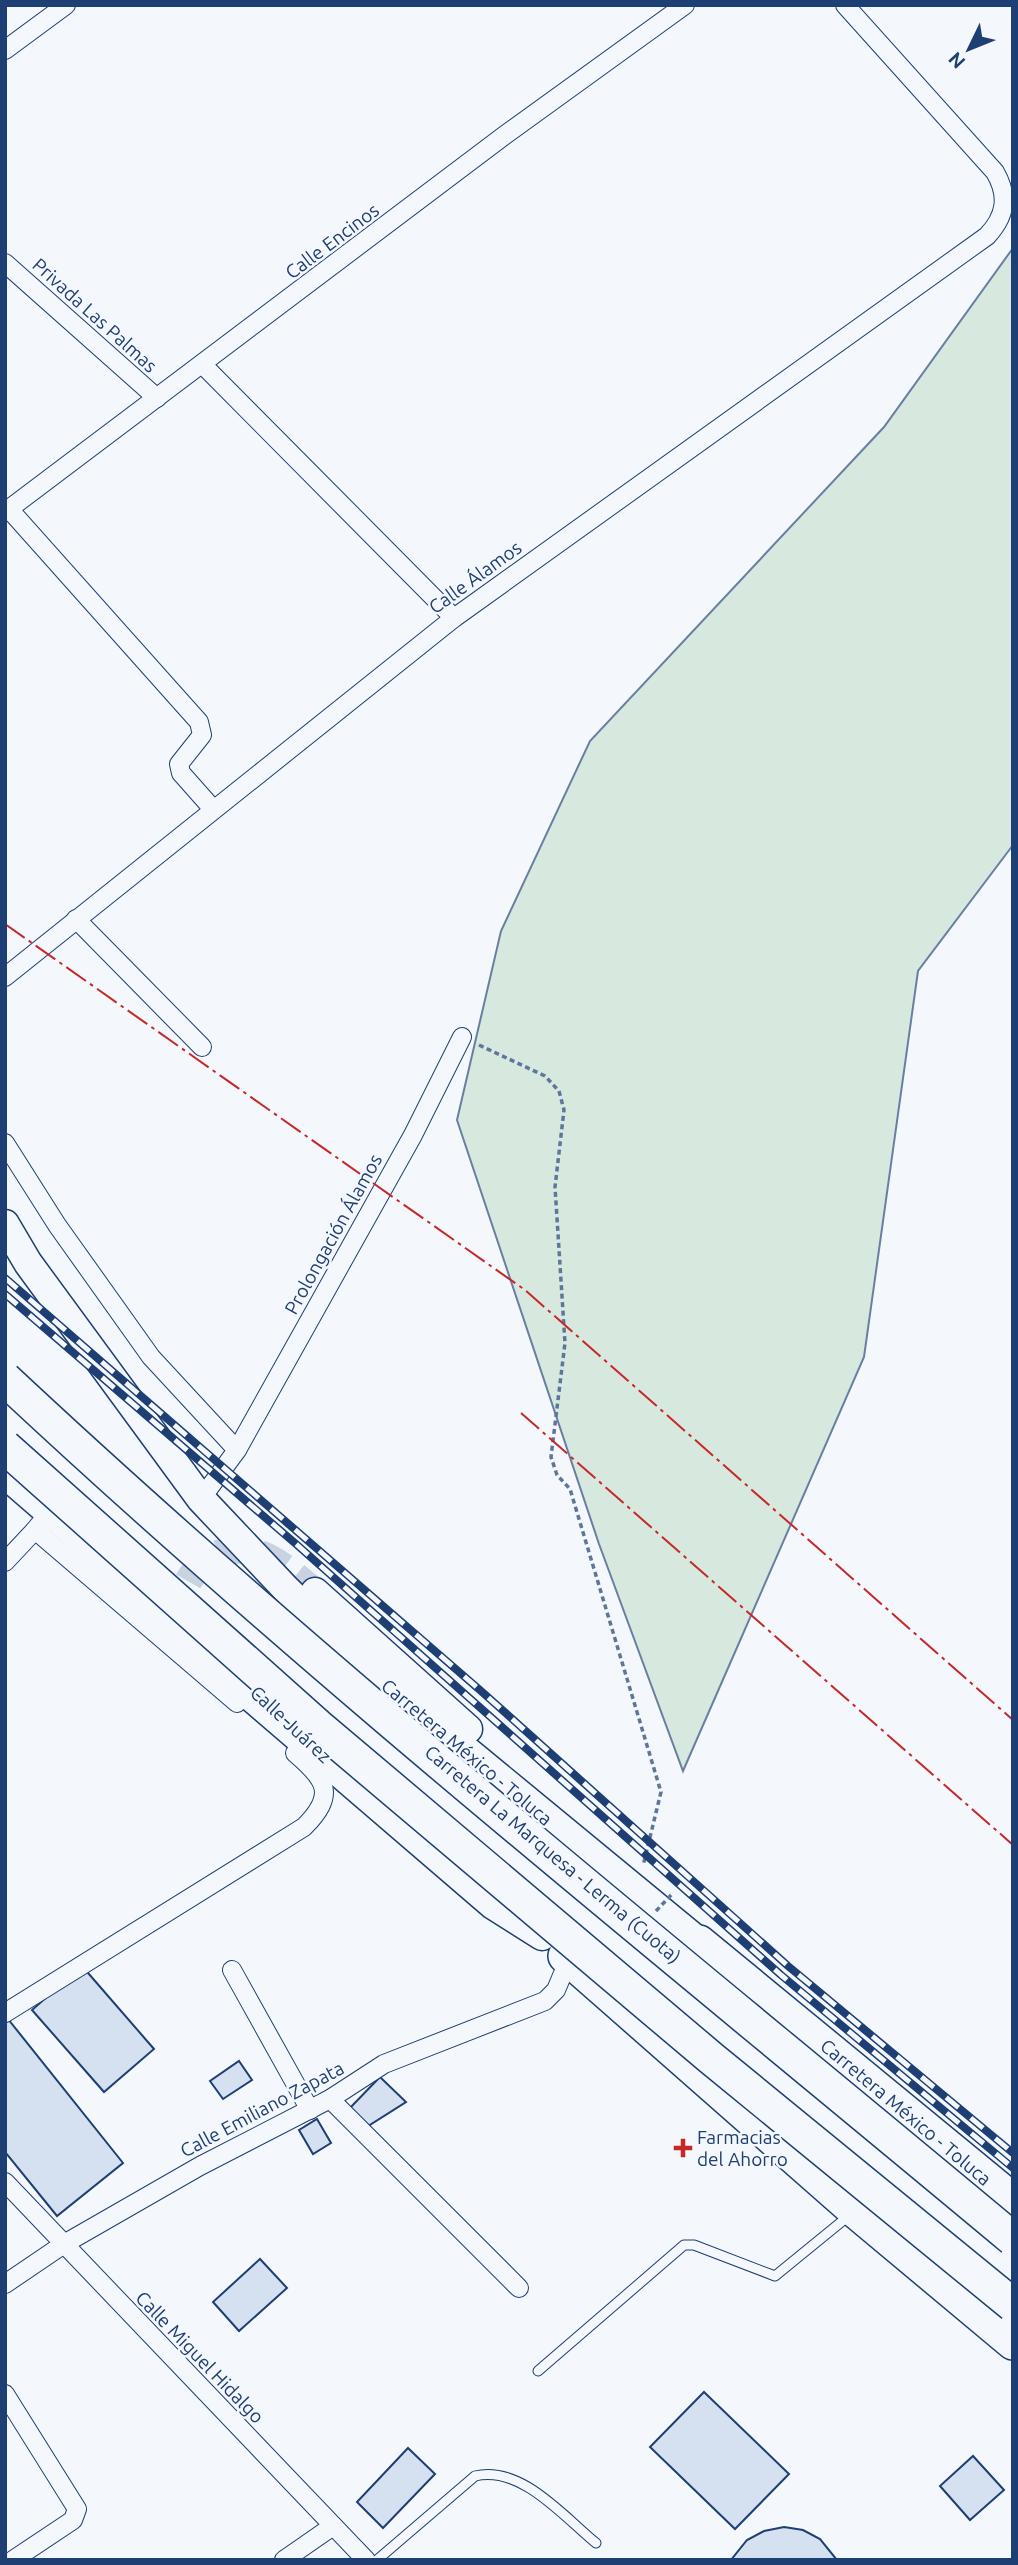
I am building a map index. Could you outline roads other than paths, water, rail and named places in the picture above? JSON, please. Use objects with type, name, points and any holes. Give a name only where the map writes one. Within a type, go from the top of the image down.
[{"type":"highway","name":"Carretera La Marquesa - Lerma (Cuota)","points":[[5,1379],[117,1483],[323,1662],[1013,2239]]},
{"type":"highway","points":[[5,1447],[329,1735],[711,2058],[1013,2305]]},
{"type":"highway","points":[[542,1936],[855,2211],[1013,2343]]},
{"type":"highway","name":"Carretera México - Toluca","points":[[699,1942],[1013,2200]]},
{"type":"main road","name":"Carretera México - Toluca","points":[[5,1224],[28,1263],[201,1499],[286,1589],[376,1676],[699,1942]]},
{"type":"main road","points":[[5,1474],[42,1522],[542,1936]]},
{"type":"main road","points":[[315,1591],[454,1717],[584,1826],[699,1942]]},
{"type":"main road","points":[[229,1678],[493,1905],[542,1936]]},
{"type":"street","points":[[5,50],[66,5]]},
{"type":"street","name":"Calle Encinos","points":[[7,510],[505,135],[685,5]]},
{"type":"street","name":"Calle Álamos","points":[[5,977],[212,808],[454,618],[987,236],[1003,215],[1005,202],[1003,186],[995,172],[845,5]]},
{"type":"street","name":"Privada Las Palmas","points":[[5,263],[157,398]]},
{"type":"street","points":[[203,365],[454,618]]},
{"type":"street","points":[[7,510],[199,722],[202,736],[179,764],[181,773],[212,808]]},
{"type":"street","points":[[76,919],[202,1047]]},
{"type":"street","name":"Prolongación Álamos","points":[[201,1499],[237,1450],[406,1146],[462,1037]]},
{"type":"street","points":[[5,1143],[57,1225],[151,1357],[237,1450]]},
{"type":"street","points":[[5,1562],[42,1522]]},
{"type":"street","name":"Calle Juárez","points":[[5,2013],[304,1827],[325,1801],[322,1782],[308,1764],[42,1522]]},
{"type":"street","name":"Calle Emiliano Zapata","points":[[5,2284],[64,2244],[200,2166],[330,2099],[407,2053],[545,2001],[556,1990],[569,1959]]},
{"type":"street","points":[[232,1970],[310,2109]]},
{"type":"street","points":[[330,2099],[519,2288]]},
{"type":"street","name":"Calle Miguel Hidalgo","points":[[5,2182],[366,2560]]},
{"type":"street","points":[[8,2406],[77,2514],[73,2520],[13,2560]]},
{"type":"street","points":[[284,2560],[333,2526]]},
{"type":"lane","points":[[538,2371],[684,2245],[694,2245],[775,2276],[855,2211]]},
{"type":"lane","points":[[377,2560],[475,2476],[491,2472],[505,2475],[544,2500],[596,2543]]},
{"type":"tunnel","points":[[182,1622],[183,1595],[195,1571],[217,1554],[230,1550],[264,1555],[315,1592]]},
{"type":"railway","points":[[5,1278],[481,1691],[788,1966],[1013,2153]]},
{"type":"railway","points":[[5,1294],[296,1544],[781,1975],[1013,2168]]},
{"type":"place","name":"Farmacias del Ahorro","points":[[683,2148]]}]
